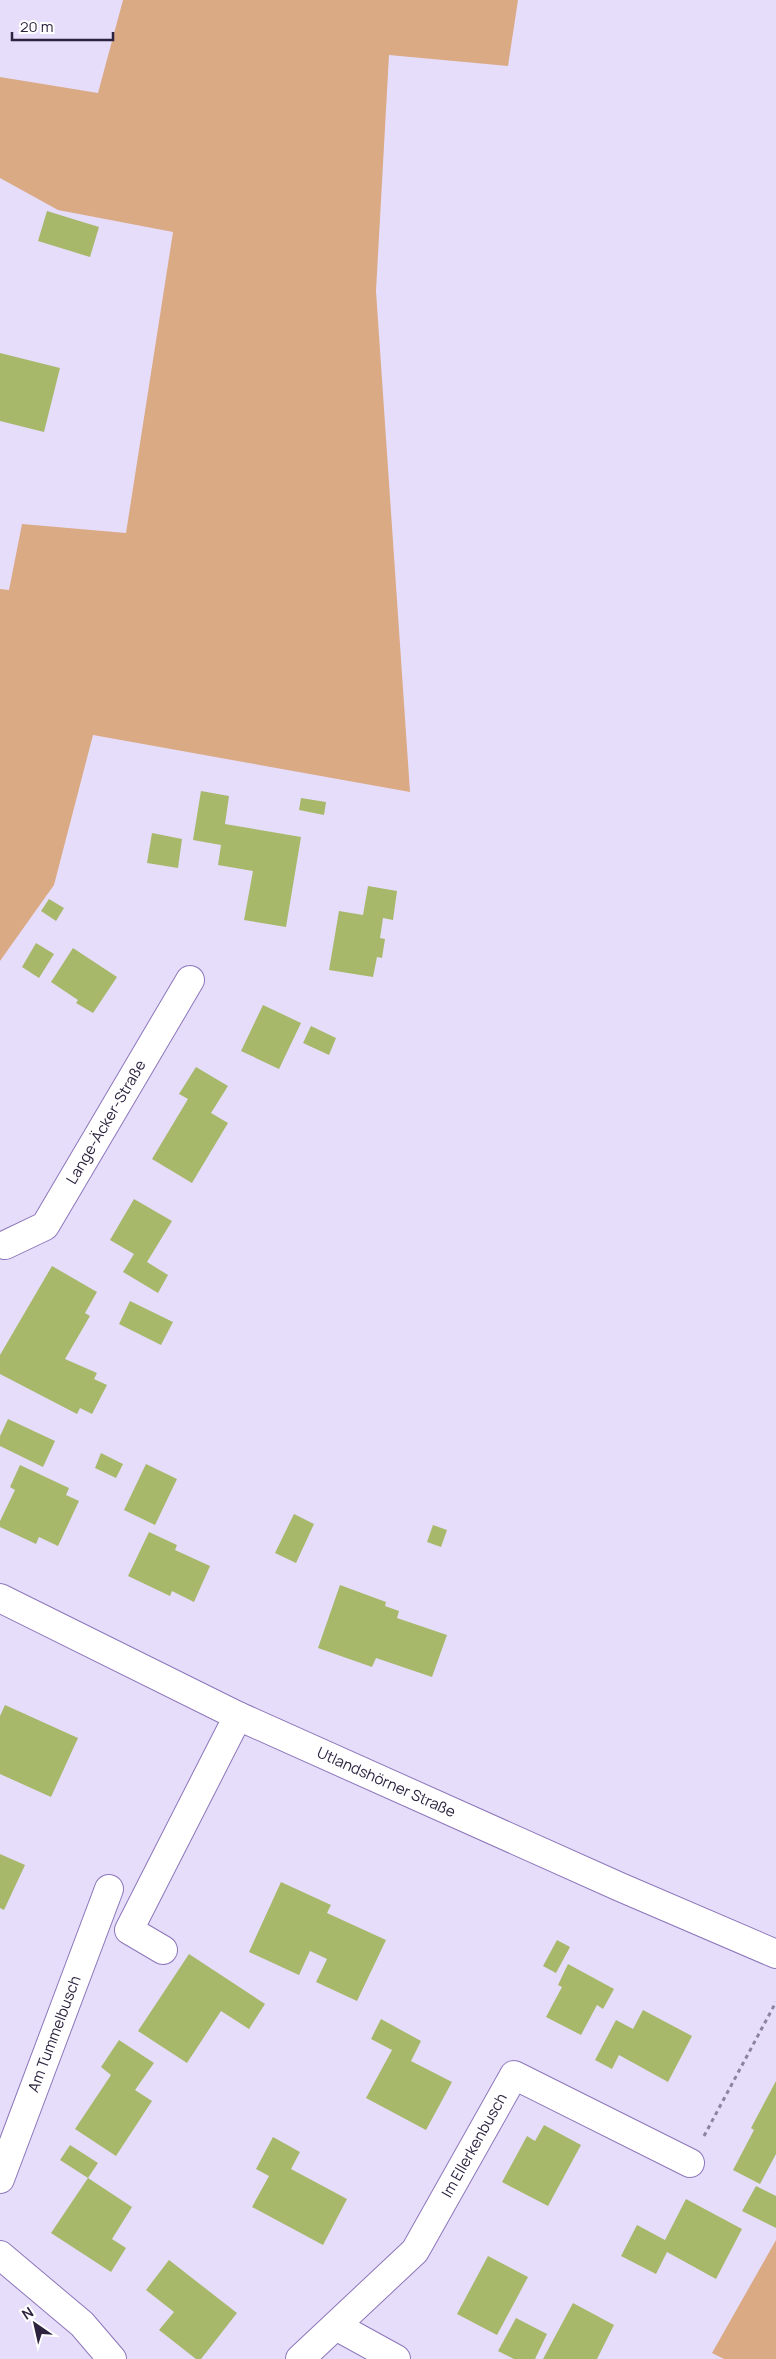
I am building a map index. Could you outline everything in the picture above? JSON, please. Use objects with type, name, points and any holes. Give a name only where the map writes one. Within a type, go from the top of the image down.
[{"type":"street","name":"Lange-Äcker-Straße","points":[[2,1242],[45,1226],[190,980]]},
{"type":"street","name":"Utlandshörner Straße","points":[[0,1598],[238,1716],[620,1887],[776,1954]]},
{"type":"street","points":[[163,1950],[129,1930],[238,1716]]},
{"type":"street","name":"Am Tummelbusch","points":[[0,2179],[108,1889]]},
{"type":"street","name":"Im Ellerkenbusch","points":[[300,2359],[415,2252],[514,2075],[690,2163]]},
{"type":"street","points":[[0,2255],[82,2324],[112,2359]]},
{"type":"street","points":[[336,2326],[396,2359]]},
{"type":"path","points":[[690,2163],[776,2002]]},
{"type":"shaded area","points":[[123,0],[518,0],[508,66],[389,55],[376,291],[410,792],[93,735],[54,885],[0,961],[0,589],[9,590],[22,524],[126,533],[173,232],[58,210],[0,178],[0,77],[98,93]]},
{"type":"shaded area","points":[[776,2240],[776,2359],[724,2359],[712,2353]]},
{"type":"building","points":[[47,211],[99,227],[90,257],[38,241]]},
{"type":"building","points":[[0,353],[60,368],[44,432],[0,421]]},
{"type":"building","points":[[201,791],[229,796],[225,824],[301,837],[286,927],[244,920],[253,871],[218,865],[221,845],[193,840]]},
{"type":"building","points":[[301,798],[326,802],[324,815],[299,810]]},
{"type":"building","points":[[152,833],[182,839],[178,868],[147,863]]},
{"type":"building","points":[[368,886],[397,891],[393,920],[383,918],[380,938],[385,939],[382,958],[377,957],[373,977],[329,970],[339,911],[363,915]]},
{"type":"building","points":[[49,899],[64,908],[56,921],[41,911]]},
{"type":"building","points":[[36,943],[54,954],[39,978],[22,967]]},
{"type":"building","points":[[73,948],[117,977],[93,1013],[76,1003],[78,1000],[51,982]]},
{"type":"building","points":[[263,1005],[301,1023],[279,1069],[241,1051]]},
{"type":"building","points":[[311,1026],[336,1038],[329,1055],[303,1043]]},
{"type":"building","points":[[196,1067],[228,1086],[211,1113],[228,1123],[192,1183],[152,1159],[188,1099],[179,1094]]},
{"type":"building","points":[[134,1199],[172,1221],[147,1262],[168,1275],[158,1293],[123,1272],[134,1254],[110,1240]]},
{"type":"building","points":[[52,1266],[97,1292],[85,1313],[90,1316],[65,1359],[97,1373],[94,1379],[107,1385],[92,1414],[80,1408],[77,1414],[0,1374],[0,1355]]},
{"type":"building","points":[[130,1301],[173,1322],[161,1345],[119,1324]]},
{"type":"building","points":[[8,1419],[55,1441],[43,1467],[0,1446],[0,1436]]},
{"type":"building","points":[[101,1453],[123,1464],[116,1478],[95,1468]]},
{"type":"building","points":[[146,1464],[177,1479],[155,1525],[124,1510]]},
{"type":"building","points":[[20,1465],[69,1488],[66,1495],[79,1501],[58,1546],[39,1537],[36,1544],[0,1527],[0,1521],[15,1490],[10,1487]]},
{"type":"building","points":[[294,1514],[314,1524],[296,1563],[275,1553]]},
{"type":"building","points":[[433,1525],[447,1530],[441,1547],[427,1542]]},
{"type":"building","points":[[149,1532],[177,1545],[175,1550],[210,1566],[194,1602],[172,1591],[170,1596],[128,1576]]},
{"type":"building","points":[[340,1585],[386,1602],[385,1606],[399,1611],[397,1618],[447,1635],[432,1677],[376,1658],[372,1667],[318,1648]]},
{"type":"building","points":[[5,1705],[78,1738],[51,1797],[0,1774],[0,1716]]},
{"type":"building","points":[[0,1854],[25,1865],[4,1910],[0,1908]]},
{"type":"building","points":[[281,1882],[331,1905],[327,1913],[386,1940],[357,2001],[316,1982],[327,1959],[310,1951],[299,1975],[249,1952]]},
{"type":"building","points":[[557,1940],[570,1947],[556,1973],[543,1966]]},
{"type":"building","points":[[189,1954],[265,2004],[249,2029],[221,2011],[187,2063],[138,2031]]},
{"type":"building","points":[[568,1964],[614,1989],[603,2009],[597,2005],[581,2035],[546,2017],[562,1987],[558,1985]]},
{"type":"building","points":[[643,2010],[692,2036],[668,2082],[619,2055],[612,2069],[595,2060],[616,2020],[633,2029]]},
{"type":"building","points":[[381,2019],[421,2041],[411,2061],[452,2082],[426,2130],[366,2098],[392,2050],[371,2039]]},
{"type":"building","points":[[119,2040],[154,2063],[135,2090],[152,2101],[116,2156],[75,2129],[111,2075],[101,2067]]},
{"type":"building","points":[[776,2081],[776,2154],[760,2184],[733,2170],[754,2130],[751,2128]]},
{"type":"building","points":[[544,2125],[581,2145],[548,2206],[502,2182],[527,2136],[535,2141]]},
{"type":"building","points":[[273,2137],[300,2152],[291,2169],[347,2199],[323,2245],[252,2207],[269,2176],[256,2169]]},
{"type":"building","points":[[70,2145],[98,2163],[88,2178],[60,2160]]},
{"type":"building","points":[[88,2178],[132,2207],[112,2239],[126,2248],[111,2272],[51,2233]]},
{"type":"building","points":[[756,2186],[776,2196],[776,2228],[742,2211]]},
{"type":"building","points":[[686,2199],[742,2229],[716,2279],[667,2252],[656,2274],[621,2256],[637,2225],[665,2240]]},
{"type":"building","points":[[488,2256],[528,2277],[497,2335],[457,2314]]},
{"type":"building","points":[[169,2260],[237,2313],[201,2359],[196,2359],[159,2330],[174,2312],[146,2290]]},
{"type":"building","points":[[573,2303],[614,2325],[597,2359],[543,2359]]},
{"type":"building","points":[[516,2318],[547,2334],[535,2359],[514,2359],[498,2351]]}]
